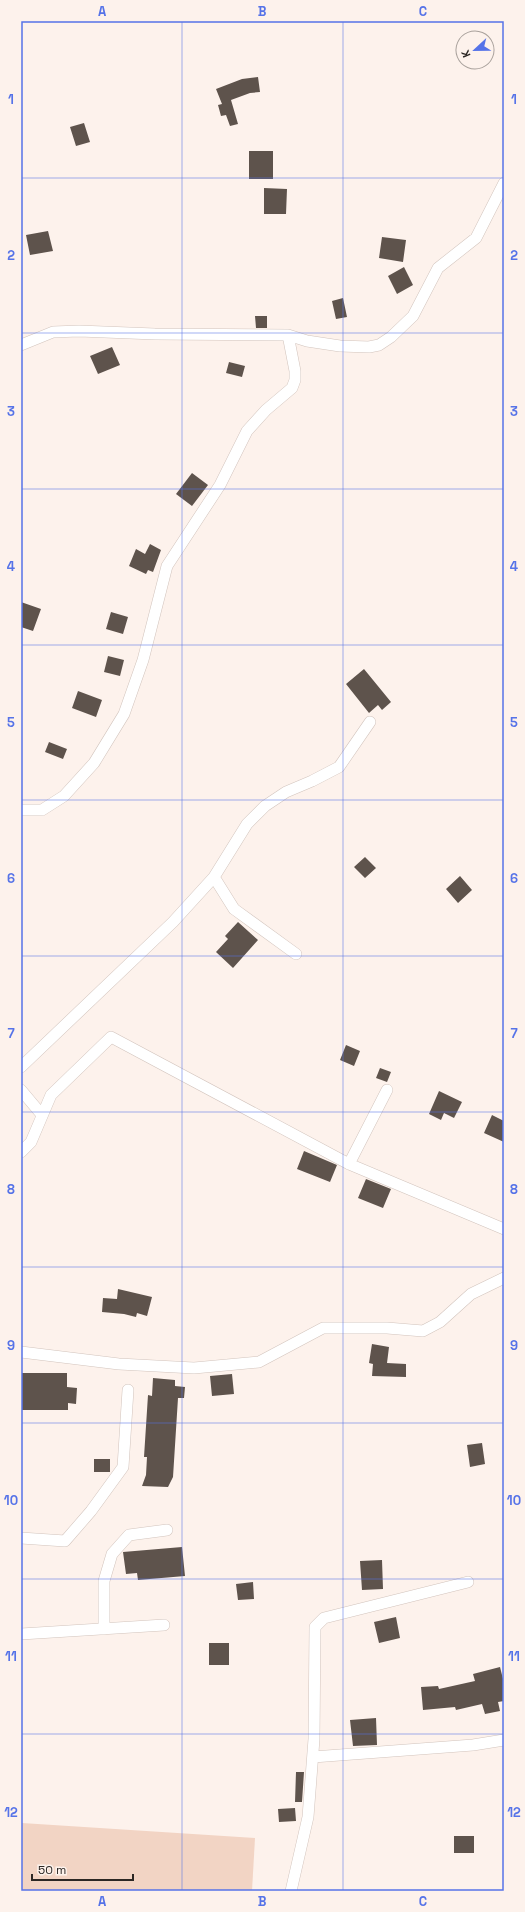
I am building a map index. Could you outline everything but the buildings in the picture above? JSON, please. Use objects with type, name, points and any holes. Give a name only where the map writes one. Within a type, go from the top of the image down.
[{"type":"street","points":[[21,345],[53,332],[79,331],[171,334],[288,335],[307,341],[340,346],[379,345],[391,337],[413,316],[438,268],[476,238],[504,183]]},
{"type":"street","points":[[21,810],[42,810],[64,796],[94,763],[124,714],[143,660],[167,566],[220,485],[247,431],[266,410],[292,388],[295,380],[295,371],[288,335]]},
{"type":"street","points":[[21,1067],[91,1003],[173,922],[214,877],[247,824],[266,806],[286,792],[312,781],[338,766],[370,722]]},
{"type":"street","points":[[214,877],[234,909],[296,954]]},
{"type":"street","points":[[21,1152],[31,1142],[51,1095],[111,1037],[349,1164],[504,1228]]},
{"type":"street","points":[[21,1090],[42,1115]]},
{"type":"street","points":[[349,1164],[387,1090]]},
{"type":"street","points":[[21,1352],[119,1364],[194,1368],[259,1362],[323,1328],[387,1328],[423,1331],[440,1322],[471,1294],[504,1278]]},
{"type":"street","points":[[21,1538],[65,1541],[91,1511],[118,1474],[122,1468],[128,1390]]},
{"type":"street","points":[[104,1629],[104,1581],[112,1554],[129,1535],[166,1530]]},
{"type":"street","points":[[291,1891],[308,1817],[313,1757],[315,1626],[324,1618],[468,1582]]},
{"type":"street","points":[[21,1634],[164,1625]]},
{"type":"street","points":[[313,1757],[457,1746],[504,1740]]},
{"type":"shaded area","points":[[22,1823],[255,1838],[252,1891],[21,1891]]}]
